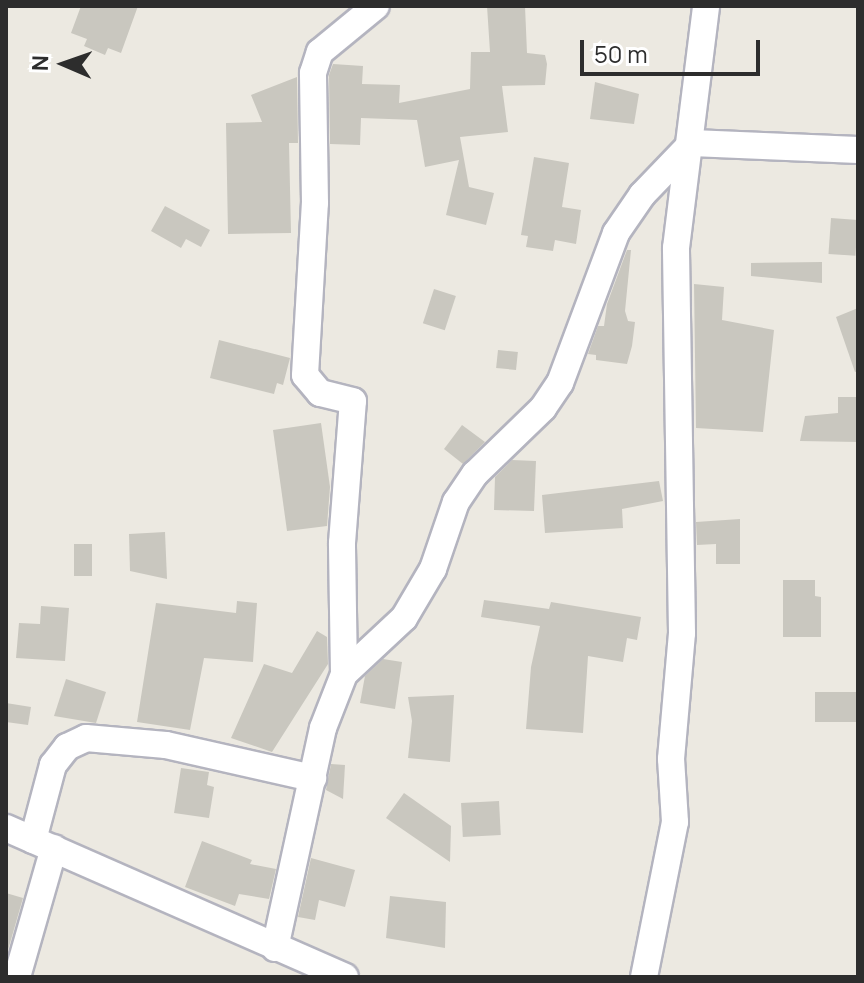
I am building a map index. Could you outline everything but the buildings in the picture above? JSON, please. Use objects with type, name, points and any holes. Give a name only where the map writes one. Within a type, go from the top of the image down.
[{"type":"street","points":[[275,948],[323,728],[344,674],[342,543],[353,401],[320,393],[305,375],[315,203],[313,73],[320,52],[376,6]]},
{"type":"street","points":[[644,977],[675,822],[671,759],[682,619],[673,328],[676,248],[692,143],[706,6]]},
{"type":"street","points":[[344,674],[404,618],[433,569],[456,502],[475,474],[552,396],[616,233],[666,168],[692,143],[858,150]]},
{"type":"street","points":[[17,977],[44,844],[53,765],[67,747],[86,738],[152,742],[313,778]]},
{"type":"street","points":[[6,828],[275,948],[306,970],[345,977]]}]
